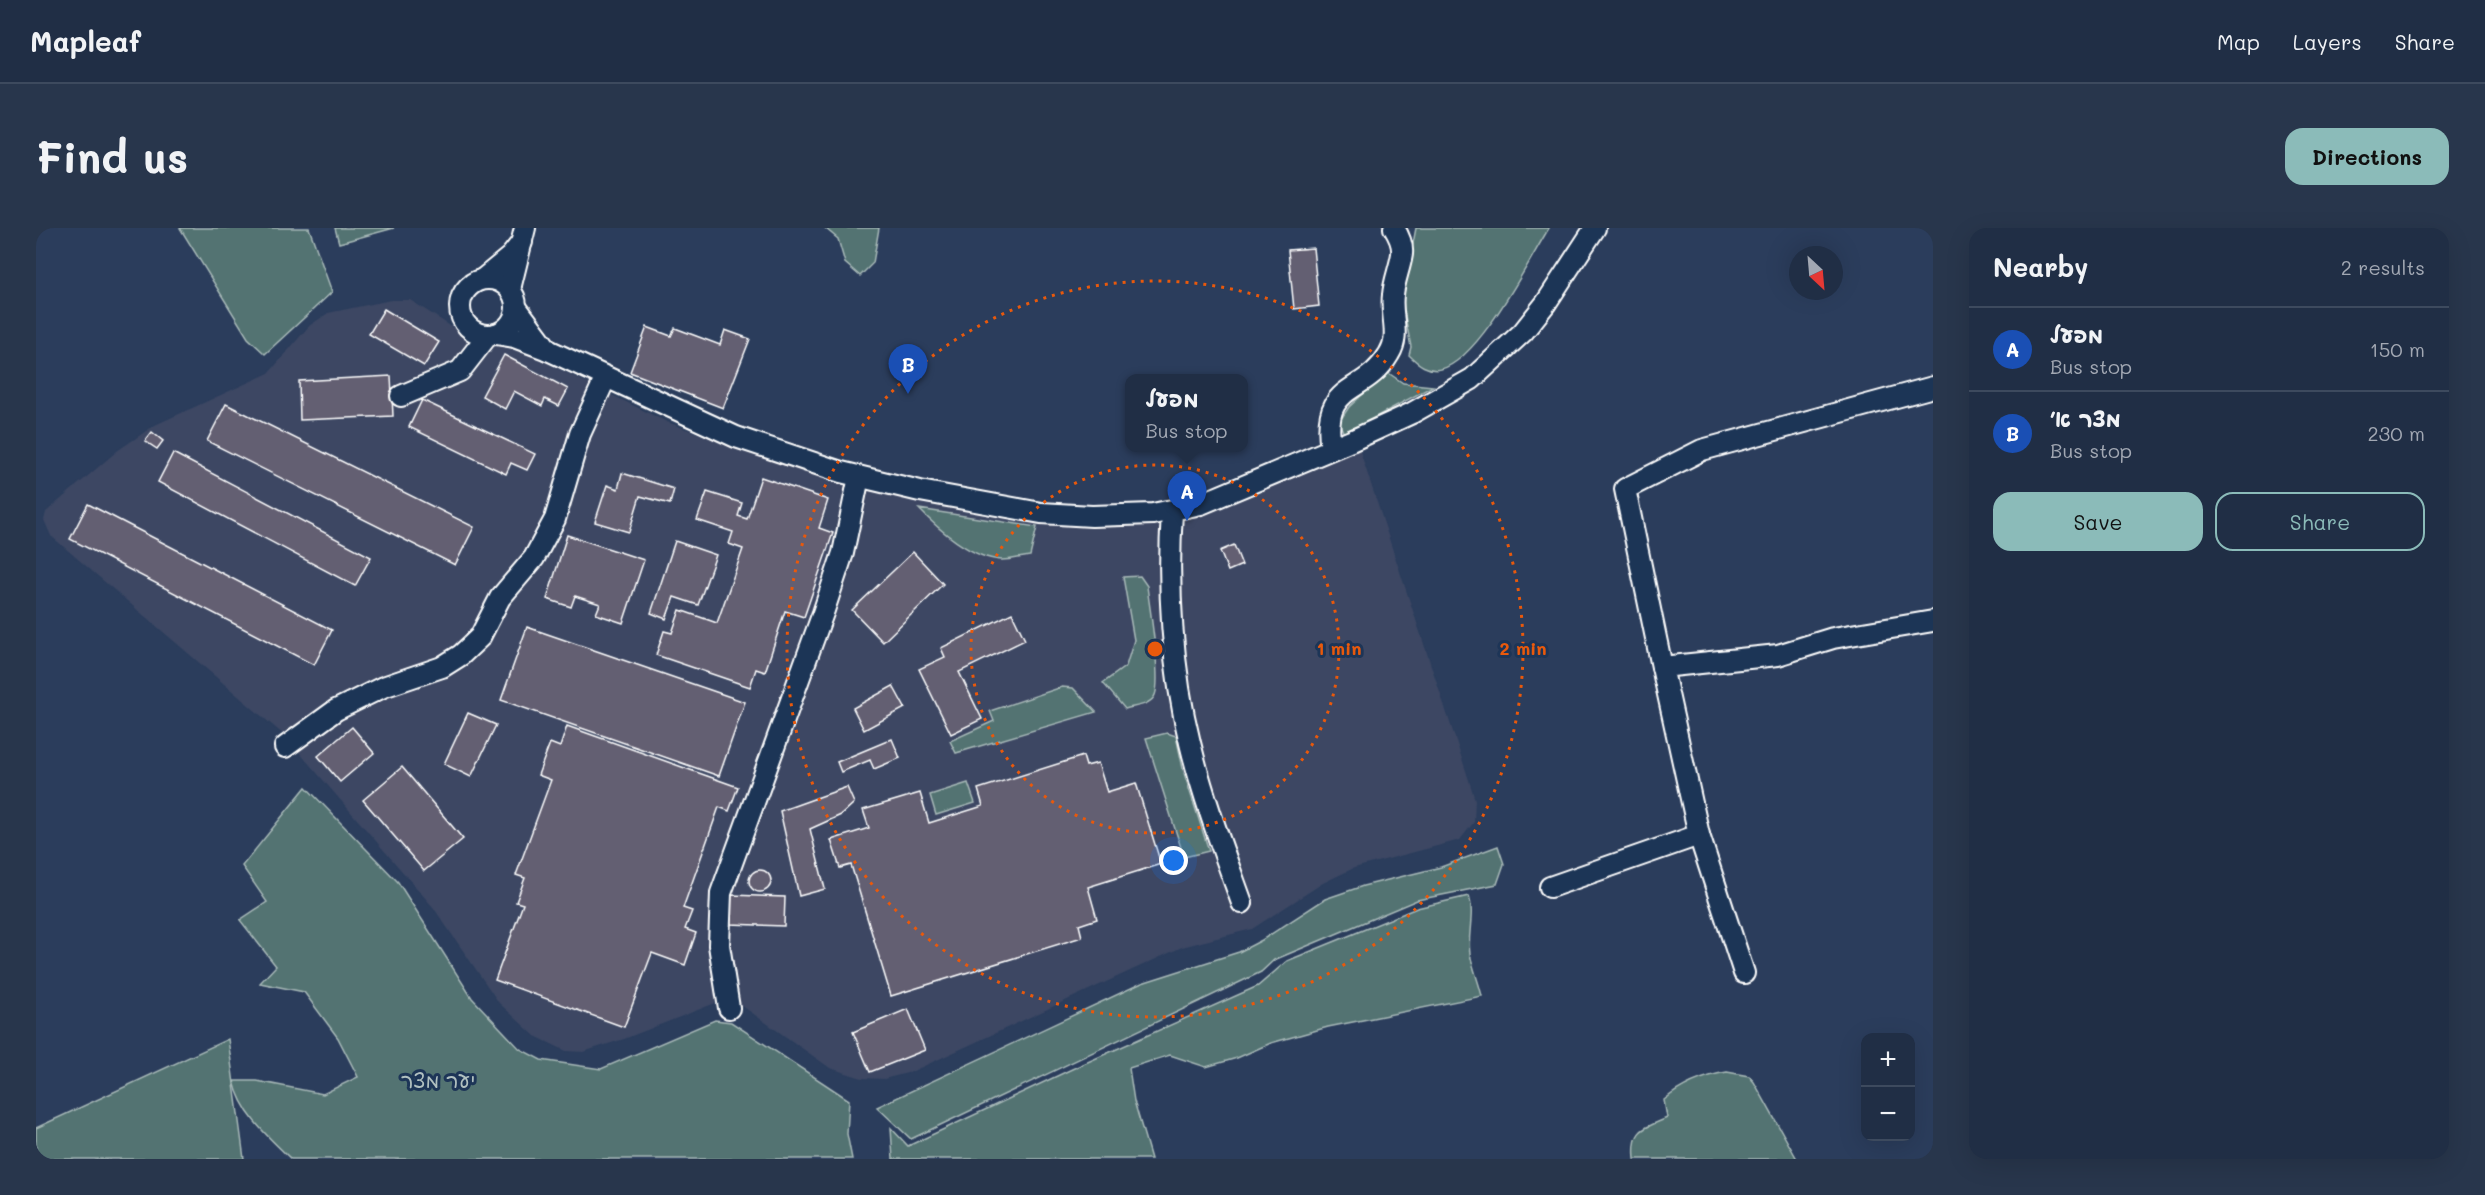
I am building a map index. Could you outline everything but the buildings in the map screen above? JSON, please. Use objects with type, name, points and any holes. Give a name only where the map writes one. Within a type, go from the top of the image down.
[{"type":"street","points":[[1331,449],[1328,426],[1336,402],[1380,366],[1395,343],[1392,298],[1402,254],[1401,244],[1394,228]]},
{"type":"street","points":[[524,234],[510,256],[483,279],[467,287],[460,299],[460,313],[468,327],[481,334],[514,337],[549,350],[736,437],[859,477],[1041,513],[1092,516],[1172,512],[1201,504],[1331,449],[1448,394],[1497,359],[1546,303],[1595,228]]},
{"type":"street","points":[[401,396],[460,371],[492,334],[510,324],[524,234]]},
{"type":"street","points":[[483,279],[498,280],[549,350]]},
{"type":"street","points":[[460,371],[464,360],[468,327]]},
{"type":"street","points":[[285,747],[336,710],[383,687],[442,667],[461,655],[480,637],[500,598],[534,558],[555,519],[580,434],[606,377]]},
{"type":"street","points":[[1744,973],[1699,834],[1662,668],[1626,489],[1702,450],[1933,387]]},
{"type":"street","points":[[729,1008],[719,945],[721,893],[843,553],[859,477]]},
{"type":"street","points":[[1172,512],[1169,585],[1182,702],[1190,742],[1208,806],[1242,903]]},
{"type":"street","points":[[1662,668],[1778,655],[1833,638],[1933,621]]},
{"type":"street","points":[[1550,888],[1699,834]]},
{"type":"shaded area","points":[[391,300],[410,300],[452,327],[508,344],[667,422],[751,453],[925,502],[1032,521],[1148,526],[1199,516],[1359,448],[1468,777],[1475,800],[1474,822],[1460,840],[1354,868],[1323,883],[1252,929],[1182,947],[911,1072],[884,1079],[862,1078],[830,1068],[738,1003],[718,1002],[624,1039],[583,1052],[566,1051],[535,1036],[499,1003],[433,907],[285,736],[51,536],[44,520],[46,512],[117,451],[155,425],[269,373],[309,326],[328,313]]},
{"type":"green space","points":[[180,228],[309,228],[332,292],[265,354],[248,338]]},
{"type":"green space","points":[[335,228],[394,228],[339,243]]},
{"type":"green space","points":[[825,228],[879,228],[873,263],[860,276],[845,263],[838,239]]},
{"type":"green space","points":[[1416,228],[1549,228],[1516,285],[1471,348],[1456,362],[1436,370],[1423,366],[1409,355],[1411,347],[1402,300]]},
{"type":"green space","points":[[1387,372],[1403,383],[1433,386],[1344,434],[1339,422],[1349,407]]},
{"type":"green space","points":[[919,509],[1037,527],[1030,556],[1002,560],[979,554],[956,542]]},
{"type":"green space","points":[[1140,576],[1147,586],[1156,661],[1156,689],[1154,697],[1148,702],[1125,709],[1103,683],[1126,666],[1134,640],[1123,577]]},
{"type":"green space","points":[[1062,687],[1073,688],[1096,712],[956,753],[950,741],[994,721],[990,711]]},
{"type":"green space","points":[[1167,733],[1176,736],[1184,773],[1209,851],[1184,857],[1146,738]]},
{"type":"green space","points":[[968,783],[975,803],[936,815],[930,795]]},
{"type":"green space","name":"יער מצר","points":[[306,787],[398,882],[472,998],[520,1049],[541,1060],[601,1069],[715,1020],[731,1022],[849,1100],[847,1134],[852,1159],[291,1159],[249,1114],[234,1081],[257,1081],[323,1094],[358,1077],[338,1038],[304,992],[260,983],[276,966],[240,920],[267,902],[242,866]]},
{"type":"green space","points":[[1498,846],[1504,864],[1497,884],[1417,900],[1274,960],[1261,972],[911,1139],[877,1107],[1142,983],[1239,952],[1262,940],[1325,899],[1363,886],[1441,867]]},
{"type":"green space","points":[[1469,896],[1471,903],[1470,954],[1482,996],[1328,1027],[1271,1043],[1237,1058],[1206,1067],[1170,1055],[1129,1068],[1134,1101],[1151,1159],[893,1159],[891,1128],[908,1146],[1072,1069],[1258,986],[1287,961],[1417,908]]},
{"type":"green space","points":[[228,1039],[244,1159],[36,1159],[36,1128]]},
{"type":"green space","points":[[1727,1072],[1749,1076],[1754,1082],[1797,1159],[1635,1159],[1636,1141],[1641,1131],[1667,1118],[1664,1100],[1694,1082]]},
{"type":"place","name":"מצר א׳","points":[[908,394]]},
{"type":"place","name":"מפעל","points":[[1187,521]]}]
